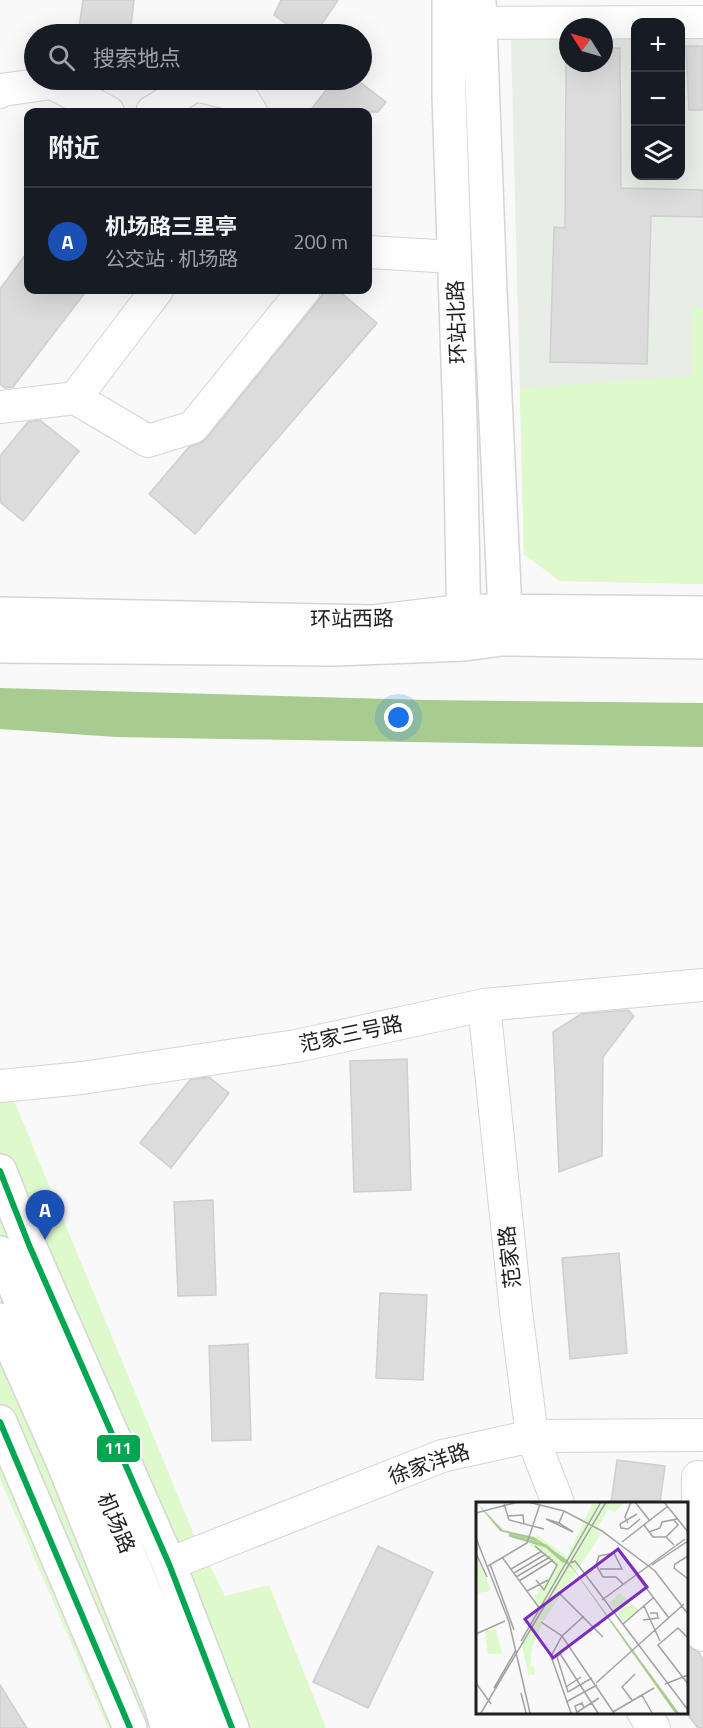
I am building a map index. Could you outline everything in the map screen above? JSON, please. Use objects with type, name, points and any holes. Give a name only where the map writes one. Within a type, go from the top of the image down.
[{"type":"main road","name":"环站北路","points":[[448,0],[465,644]]},
{"type":"main road","name":"环站北路","points":[[479,12],[504,625]]},
{"type":"main road","name":"环站西路","points":[[0,614],[373,622],[464,611],[504,625],[703,642]]},
{"type":"main road","name":"环站西路","points":[[0,646],[335,649],[465,644],[504,625],[703,613]]},
{"type":"main road","name":"机场路","points":[[0,1171],[29,1245],[169,1564],[232,1728]]},
{"type":"main road","name":"机场路","points":[[0,1253],[109,1507],[200,1728]]},
{"type":"main road","name":"机场路","points":[[0,1320],[63,1462],[164,1715]]},
{"type":"main road","points":[[0,1422],[9,1461],[100,1656],[130,1728]]},
{"type":"main road","points":[[100,1656],[164,1715]]},
{"type":"street","points":[[479,12],[703,22]]},
{"type":"street","points":[[1,87],[24,85]]},
{"type":"street","points":[[66,90],[100,108]]},
{"type":"street","points":[[158,108],[187,90]]},
{"type":"street","points":[[216,90],[241,96],[248,108]]},
{"type":"street","points":[[372,252],[454,257]]},
{"type":"street","points":[[75,398],[154,294]]},
{"type":"street","points":[[0,407],[75,398],[148,441],[193,427],[291,295]]},
{"type":"street","name":"范家三号路","points":[[0,1086],[82,1078],[296,1046],[484,1005],[703,985]]},
{"type":"street","name":"范家路","points":[[484,1005],[516,1311],[532,1436],[558,1502]]},
{"type":"street","name":"徐家洋路","points":[[169,1564],[442,1456],[532,1436],[703,1435]]},
{"type":"street","points":[[698,1478],[698,1616]]},
{"type":"street","points":[[644,1713],[654,1728]]},
{"type":"shaded area","points":[[631,38],[631,180],[685,180],[685,38],[703,38],[703,584],[560,581],[524,554],[511,40],[559,39],[559,72],[613,72],[613,39]]},
{"type":"shaded area","points":[[692,307],[703,307],[703,584],[560,581],[524,554],[520,388],[692,376]]},
{"type":"shaded area","points":[[0,688],[425,700],[703,703],[703,747],[116,737],[0,729]]},
{"type":"shaded area","points":[[0,1067],[193,1532],[225,1596],[269,1585],[326,1728],[108,1728],[0,1479]]},
{"type":"building","points":[[83,0],[134,0],[131,24],[79,24]]},
{"type":"building","points":[[281,0],[338,0],[322,24],[286,24],[274,15]]},
{"type":"building","points":[[686,46],[703,46],[703,110],[689,110]]},
{"type":"building","points":[[613,48],[620,48],[621,188],[703,190],[703,217],[651,216],[647,364],[550,362],[554,227],[565,228],[566,72],[613,72]]},
{"type":"building","points":[[326,90],[370,90],[386,102],[378,112],[372,112],[372,108],[312,108]]},
{"type":"building","points":[[24,256],[24,294],[84,294],[13,387],[5,388],[0,384],[0,289]]},
{"type":"building","points":[[322,294],[343,294],[377,323],[195,534],[149,494],[189,447],[207,438]]},
{"type":"building","points":[[40,420],[79,451],[23,521],[0,502],[0,456],[28,422]]},
{"type":"building","points":[[628,1010],[634,1016],[603,1057],[602,1156],[559,1172],[553,1032],[581,1014]]},
{"type":"building","points":[[407,1059],[411,1190],[354,1192],[350,1061]]},
{"type":"building","points":[[209,1077],[229,1093],[171,1168],[140,1143],[190,1080]]},
{"type":"building","points":[[213,1200],[216,1295],[178,1296],[174,1202]]},
{"type":"building","points":[[619,1253],[627,1353],[570,1359],[562,1258]]},
{"type":"building","points":[[380,1293],[427,1295],[423,1380],[376,1378]]},
{"type":"building","points":[[248,1344],[251,1440],[212,1441],[209,1346]]},
{"type":"building","points":[[617,1460],[665,1466],[660,1502],[611,1502]]},
{"type":"building","points":[[378,1546],[433,1572],[368,1708],[313,1682]]},
{"type":"building","points":[[688,1643],[691,1648],[699,1652],[703,1661],[703,1728],[698,1728],[687,1714]]},
{"type":"building","points":[[0,1685],[27,1728],[0,1728]]},
{"type":"transit line","name":"111","points":[[0,1171],[29,1245],[169,1564],[232,1728]]},
{"type":"transit line","name":"111","points":[[0,1422],[130,1728]]},
{"type":"place","name":"机场路三里亭","points":[[45,1240]]}]
